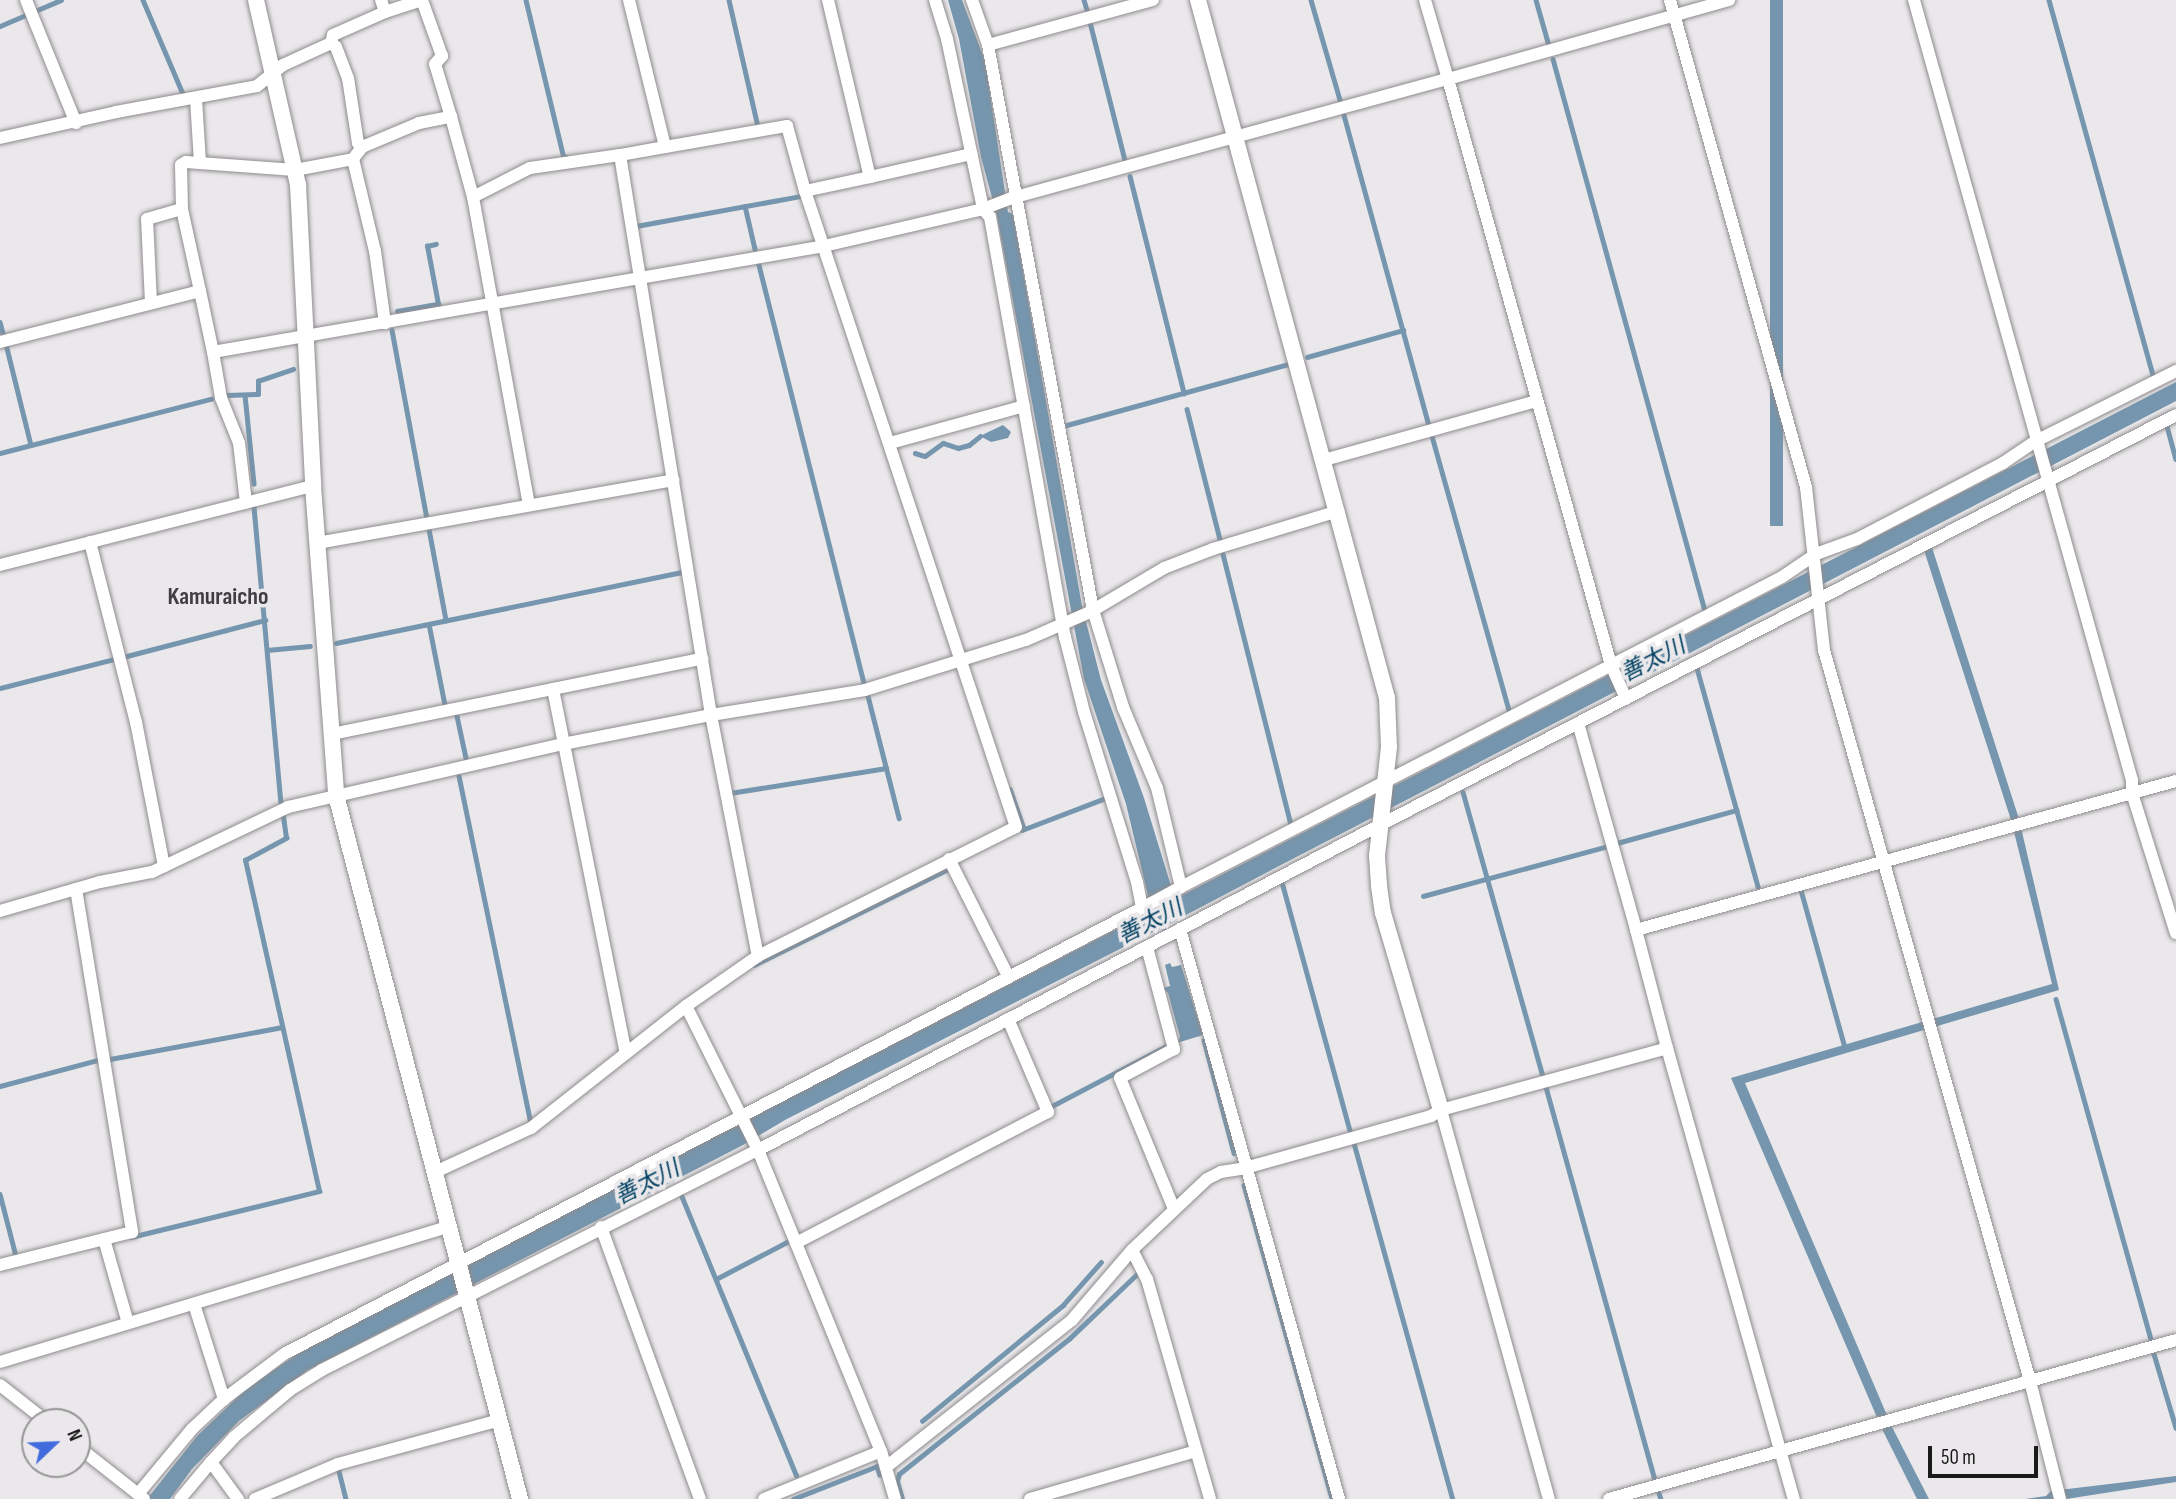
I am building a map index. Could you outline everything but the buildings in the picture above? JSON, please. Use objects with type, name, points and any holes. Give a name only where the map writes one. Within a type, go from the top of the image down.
[{"type":"street","points":[[26,0],[76,122]]},
{"type":"street","points":[[256,0],[295,170],[302,246],[304,337],[313,486],[336,795],[520,1499]]},
{"type":"street","points":[[331,43],[333,34],[383,6],[422,0],[442,56],[435,64],[473,197],[529,505]]},
{"type":"street","points":[[629,0],[665,147]]},
{"type":"street","points":[[828,0],[870,177]]},
{"type":"street","points":[[935,0],[947,40],[971,154],[990,217],[1084,712],[1138,882],[1142,908]]},
{"type":"street","points":[[972,0],[988,45],[1092,611],[1123,707],[1157,788],[1181,887]]},
{"type":"street","points":[[988,45],[1153,0]]},
{"type":"street","points":[[1198,0],[1387,698],[1389,747],[1377,856],[1383,913],[1441,1110],[1549,1499]]},
{"type":"street","points":[[1425,0],[1611,666],[1625,696]]},
{"type":"street","points":[[1670,0],[1806,487],[1816,557],[1824,650],[2030,1381],[2059,1493]]},
{"type":"street","points":[[213,352],[824,246],[987,208],[1015,197],[1730,0]]},
{"type":"street","points":[[1914,0],[2132,780],[2132,793],[2176,933]]},
{"type":"street","points":[[0,138],[116,112],[257,86],[283,65],[331,43]]},
{"type":"street","points":[[331,43],[336,47],[348,78],[358,142],[362,147]]},
{"type":"street","points":[[196,99],[200,163]]},
{"type":"street","points":[[246,503],[239,443],[222,398],[182,209],[181,165],[186,162],[295,170],[353,159],[362,147],[419,123],[451,117]]},
{"type":"street","points":[[435,1172],[531,1128],[686,1006],[758,956],[1016,827],[962,667],[963,660],[805,191],[787,126],[530,168],[473,197]]},
{"type":"street","points":[[805,191],[971,154]]},
{"type":"street","points":[[620,155],[702,659],[758,956]]},
{"type":"street","points":[[353,159],[375,251],[386,323]]},
{"type":"street","points":[[151,303],[147,219],[182,209]]},
{"type":"street","points":[[0,342],[200,291]]},
{"type":"street","points":[[91,1457],[141,1497],[192,1429],[224,1399],[284,1354],[2176,371]]},
{"type":"street","points":[[1324,460],[1537,401]]},
{"type":"street","points":[[890,443],[1024,406]]},
{"type":"street","points":[[180,1499],[234,1437],[290,1390],[322,1370],[1008,1019],[1380,823],[1578,723],[1625,696],[2176,415]]},
{"type":"street","points":[[317,543],[673,480]]},
{"type":"street","points":[[0,565],[313,486]]},
{"type":"street","points":[[0,911],[76,889],[152,872],[288,807],[563,744],[712,715],[865,690],[963,660],[1067,623],[1164,568],[1213,549],[1338,512]]},
{"type":"street","points":[[90,542],[136,722],[164,866]]},
{"type":"street","points":[[331,734],[702,659]]},
{"type":"street","points":[[552,689],[626,1053]]},
{"type":"street","points":[[1578,723],[1794,1499]]},
{"type":"street","points":[[1636,930],[2176,780]]},
{"type":"street","points":[[948,859],[1008,976]]},
{"type":"street","points":[[0,1265],[132,1232],[76,889]]},
{"type":"street","points":[[1180,929],[1339,1499]]},
{"type":"street","points":[[1147,947],[1174,1049],[1120,1078],[1174,1209]]},
{"type":"street","points":[[686,1006],[756,1146],[887,1466],[895,1499]]},
{"type":"street","points":[[796,1243],[1048,1112],[1008,1019]]},
{"type":"street","points":[[887,1466],[1072,1320],[1132,1250],[1208,1179],[1221,1172],[1245,1168],[1441,1110],[1667,1048]]},
{"type":"street","points":[[0,1362],[450,1226]]},
{"type":"street","points":[[601,1227],[700,1499]]},
{"type":"street","points":[[104,1239],[128,1324]]},
{"type":"street","points":[[1132,1250],[1147,1279],[1210,1499]]},
{"type":"street","points":[[194,1304],[224,1399]]},
{"type":"street","points":[[1609,1499],[2176,1340]]},
{"type":"street","points":[[0,1385],[29,1408]]},
{"type":"street","points":[[255,1499],[338,1465],[500,1420]]},
{"type":"street","points":[[764,1499],[881,1451]]},
{"type":"street","points":[[1030,1499],[1196,1451]]},
{"type":"street","points":[[211,1462],[238,1499]]},
{"type":"water","points":[[948,0],[962,0],[985,61],[1008,212],[1013,214],[1082,606],[1101,680],[1144,798],[1172,889],[1149,900],[1126,804],[1084,679],[997,216],[981,157],[959,39]]},
{"type":"water","points":[[1770,0],[1783,0],[1783,526],[1770,526]]},
{"type":"water","name":"善太川","points":[[2176,382],[2176,401],[1279,866],[1167,925],[1168,929],[1163,931],[1161,928],[785,1120],[743,1145],[308,1370],[239,1421],[192,1469],[170,1499],[147,1499],[197,1436],[246,1389],[309,1346]]},
{"type":"water","points":[[1003,425],[1011,432],[1008,438],[991,442],[980,436]]},
{"type":"water","points":[[1929,538],[2019,819],[2059,990],[1745,1083],[1892,1427],[1929,1499],[1917,1499],[1882,1429],[1731,1078],[2052,984],[2011,820],[1921,541]]},
{"type":"water","points":[[1170,963],[1172,967],[1181,965],[1203,1035],[1177,1043],[1180,1037],[1168,993],[1163,988],[1170,986],[1165,965]]},
{"type":"water","points":[[2176,1476],[2176,1482],[2066,1499],[2025,1499],[2046,1496],[2051,1491]]},
{"type":"waterway","points":[[35,11],[61,0]]},
{"type":"waterway","points":[[143,0],[184,96]]},
{"type":"waterway","points":[[526,0],[564,158],[566,157]]},
{"type":"waterway","points":[[729,0],[758,127]]},
{"type":"waterway","points":[[1084,0],[1087,10]]},
{"type":"waterway","points":[[1311,0],[1340,100]]},
{"type":"waterway","points":[[1536,0],[1548,42]]},
{"type":"waterway","points":[[2049,0],[2154,379]]},
{"type":"waterway","points":[[0,26],[28,14]]},
{"type":"waterway","points":[[1090,22],[1125,160]]},
{"type":"waterway","points":[[1553,59],[1705,611]]},
{"type":"waterway","points":[[1344,115],[1429,425]]},
{"type":"waterway","points":[[1130,176],[1184,393]]},
{"type":"waterway","points":[[636,226],[801,196]]},
{"type":"waterway","points":[[745,206],[755,249]]},
{"type":"waterway","points":[[397,311],[438,304],[427,246],[436,244]]},
{"type":"waterway","points":[[759,265],[864,682]]},
{"type":"waterway","points":[[0,322],[4,337]]},
{"type":"waterway","points":[[392,330],[427,519]]},
{"type":"waterway","points":[[1307,357],[1403,330]]},
{"type":"waterway","points":[[6,344],[31,445]]},
{"type":"waterway","points":[[1067,425],[1288,364]]},
{"type":"waterway","points":[[227,395],[258,394],[258,381],[293,369]]},
{"type":"waterway","points":[[245,395],[254,484]]},
{"type":"waterway","points":[[0,453],[211,399]]},
{"type":"waterway","points":[[1187,409],[1220,539]]},
{"type":"waterway","points":[[2167,426],[2176,459]]},
{"type":"waterway","points":[[915,453],[925,456],[943,443],[958,448],[969,445],[980,436]]},
{"type":"waterway","points":[[1432,436],[1510,713]]},
{"type":"waterway","points":[[254,507],[281,802]]},
{"type":"waterway","points":[[429,529],[446,620]]},
{"type":"waterway","points":[[1223,554],[1291,825]]},
{"type":"waterway","points":[[336,643],[683,572]]},
{"type":"waterway","points":[[123,657],[265,620]]},
{"type":"waterway","points":[[429,624],[445,705]]},
{"type":"waterway","points":[[267,650],[310,646]]},
{"type":"waterway","points":[[0,688],[115,659]]},
{"type":"waterway","points":[[1697,668],[1758,887]]},
{"type":"waterway","points":[[868,696],[899,818]]},
{"type":"waterway","points":[[457,716],[466,758]]},
{"type":"waterway","points":[[730,793],[886,768]]},
{"type":"waterway","points":[[459,776],[531,1123]]},
{"type":"waterway","points":[[1010,789],[1024,829]]},
{"type":"waterway","points":[[1463,792],[1543,1076]]},
{"type":"waterway","points":[[1022,830],[1106,798]]},
{"type":"waterway","points":[[1617,843],[1737,810]]},
{"type":"waterway","points":[[131,1237],[319,1191],[245,860],[286,838],[283,816]]},
{"type":"waterway","points":[[1423,896],[1605,847]]},
{"type":"waterway","points":[[754,965],[948,869]]},
{"type":"waterway","points":[[1282,882],[1350,1131]]},
{"type":"waterway","points":[[1801,890],[1845,1048]]},
{"type":"waterway","points":[[2056,999],[2151,1340]]},
{"type":"waterway","points":[[110,1059],[282,1027]]},
{"type":"waterway","points":[[1204,1040],[1234,1153]]},
{"type":"waterway","points":[[1050,1107],[1166,1046]]},
{"type":"waterway","points":[[0,1086],[98,1060]]},
{"type":"waterway","points":[[1546,1087],[1655,1480]]},
{"type":"waterway","points":[[1354,1143],[1453,1499]]},
{"type":"waterway","points":[[1244,1185],[1332,1499]]},
{"type":"waterway","points":[[0,1194],[16,1256]]},
{"type":"waterway","name":"善太川","points":[[681,1194],[796,1475]]},
{"type":"waterway","points":[[716,1279],[787,1242]]},
{"type":"waterway","points":[[922,1421],[1063,1305],[1101,1262]]},
{"type":"waterway","points":[[902,1499],[897,1481],[899,1474],[1070,1338],[1136,1275]]},
{"type":"waterway","points":[[2154,1354],[2176,1428]]},
{"type":"waterway","points":[[793,1499],[877,1466],[880,1475]]},
{"type":"waterway","points":[[339,1471],[346,1499]]},
{"type":"waterway","points":[[1659,1493],[1661,1499]]},
{"type":"district","name":"Kamuraicho","points":[[218,597]]}]
